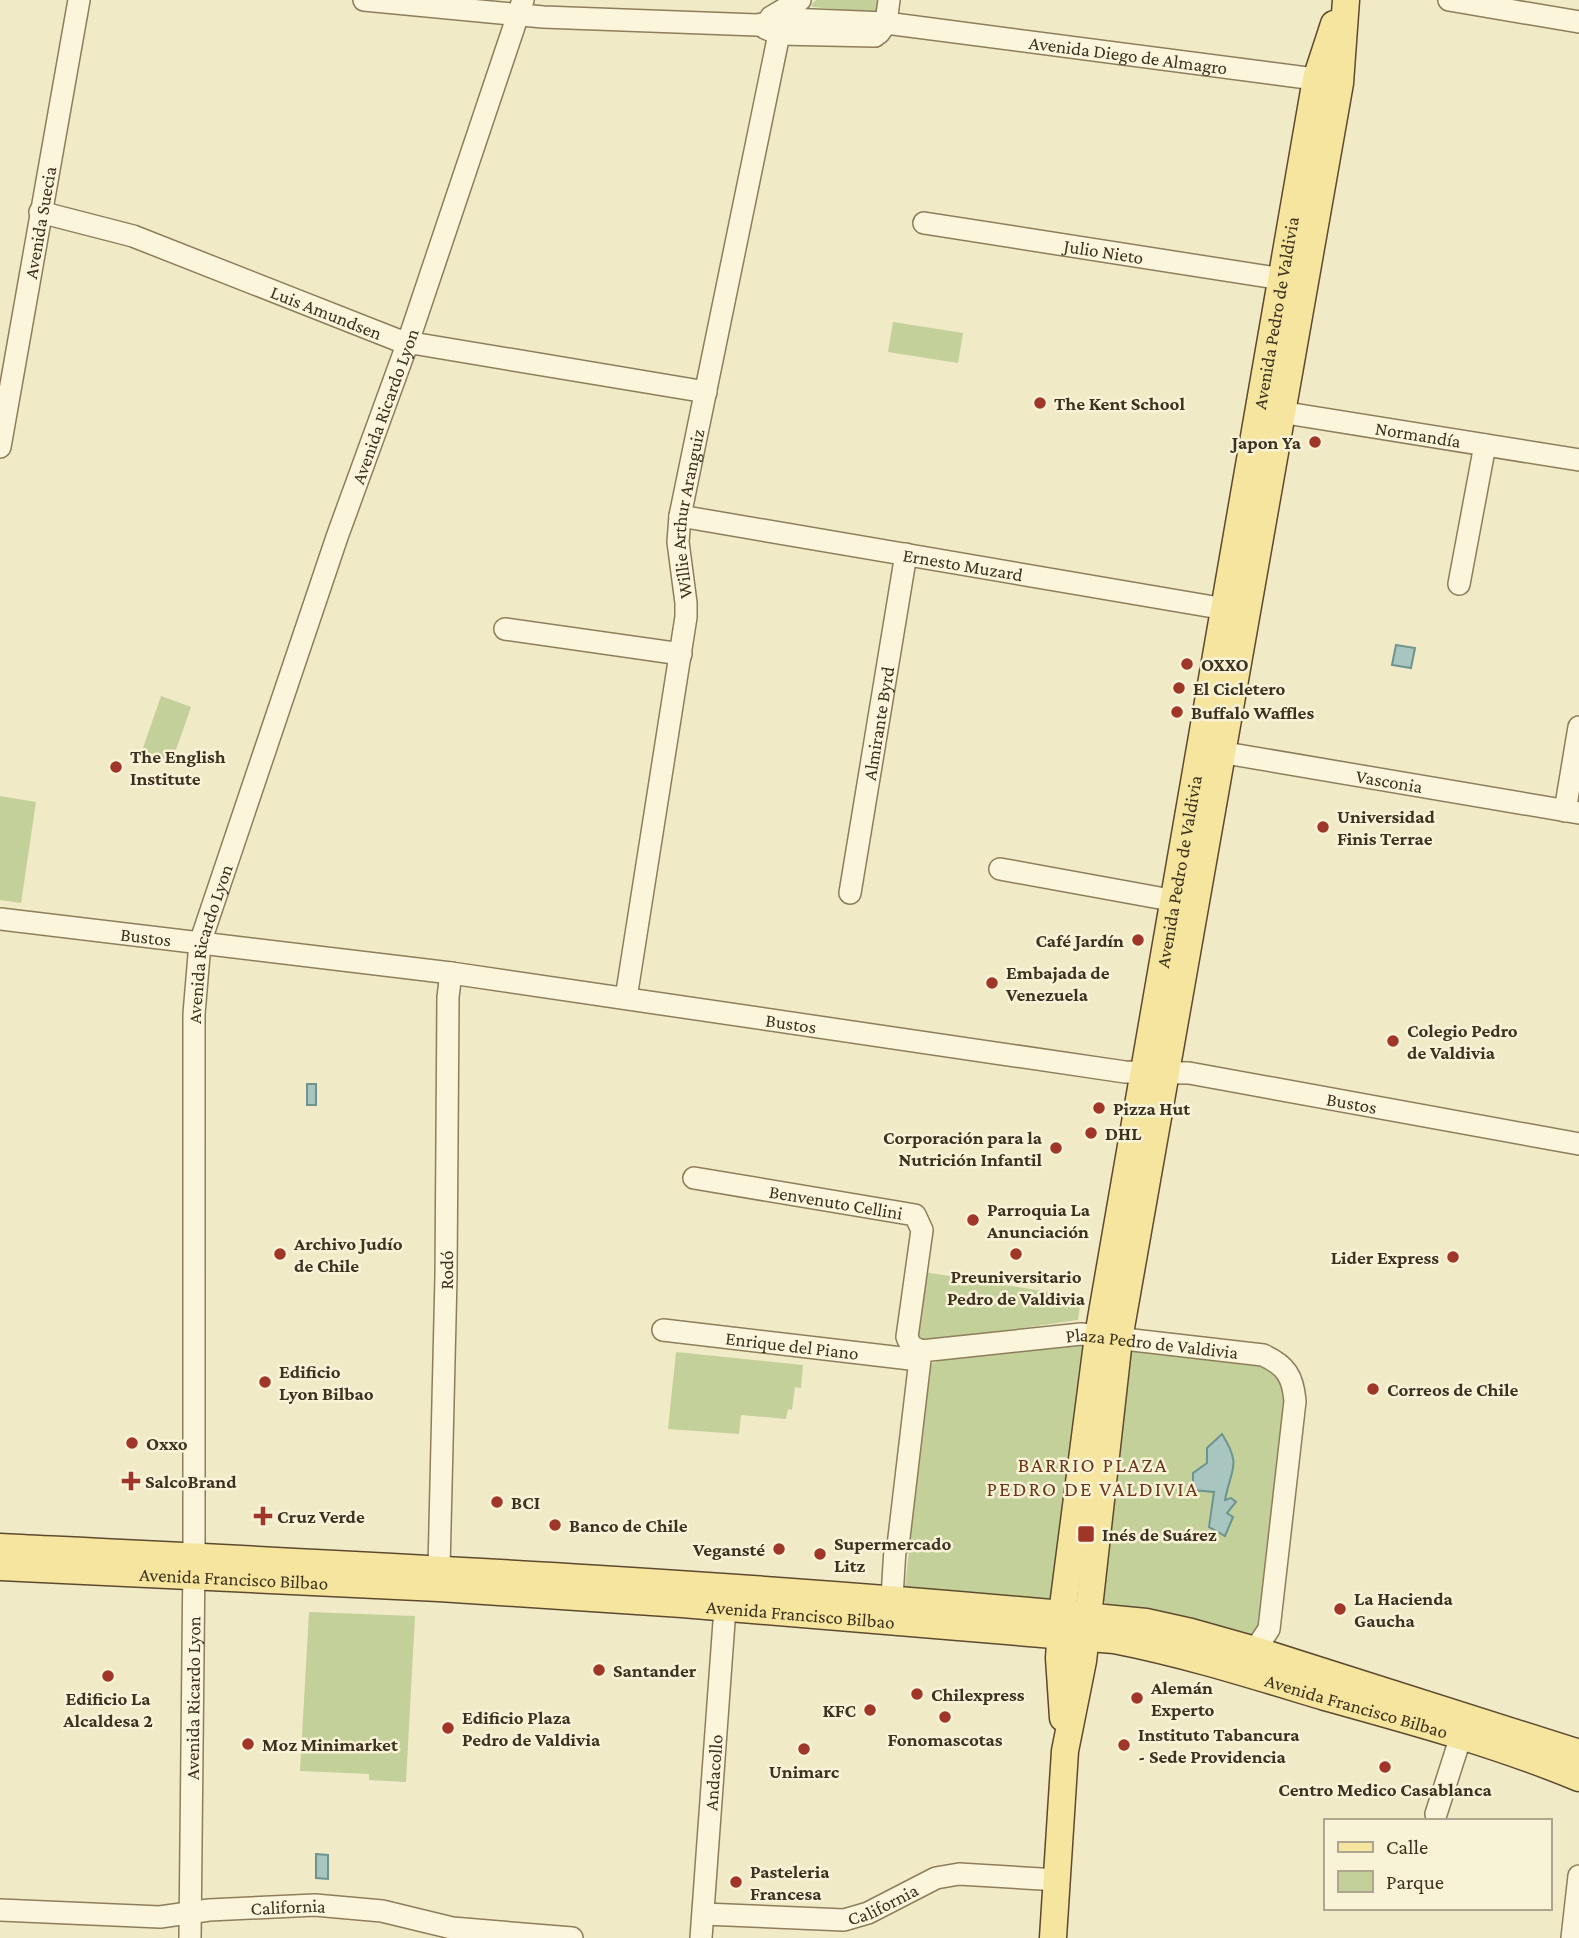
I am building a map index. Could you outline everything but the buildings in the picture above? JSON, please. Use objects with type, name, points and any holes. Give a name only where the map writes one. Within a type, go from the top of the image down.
[{"type":"main road","name":"Avenida Pedro de Valdivia","points":[[1053,1938],[1065,1751],[1059,1658],[1074,1626],[1109,1337],[1344,0]]},
{"type":"main road","name":"Avenida Pedro de Valdivia","points":[[1271,411],[1282,279],[1328,81]]},
{"type":"main road","name":"Avenida Francisco Bilbao","points":[[0,1547],[439,1588],[724,1608],[891,1610]]},
{"type":"main road","name":"Avenida Francisco Bilbao","points":[[0,1567],[439,1568],[703,1584],[891,1610],[1074,1626],[1157,1625],[1255,1650],[1579,1753]]},
{"type":"main road","name":"Avenida Francisco Bilbao","points":[[1074,1626],[1114,1640],[1179,1654],[1461,1736],[1522,1755],[1579,1778]]},
{"type":"street","name":"Avenida Suecia","points":[[0,447],[5,396],[79,0]]},
{"type":"street","name":"Avenida Diego de Almagro","points":[[364,0],[521,7],[757,25],[787,19],[880,29],[888,35],[918,27],[1328,81]]},
{"type":"street","points":[[757,25],[800,0]]},
{"type":"street","points":[[880,29],[889,0]]},
{"type":"street","points":[[1449,0],[1579,22]]},
{"type":"street","name":"Avenida Ricardo Lyon","points":[[190,1938],[194,1014],[200,943],[337,537],[408,342],[521,7]]},
{"type":"street","name":"Avenida Diego de Almagro","points":[[757,25],[779,34],[880,29]]},
{"type":"street","name":"Willie Arthur Aranguiz","points":[[626,998],[681,654],[686,603],[678,542],[680,516],[779,34]]},
{"type":"street","name":"Luis Amundsen","points":[[40,212],[133,236],[408,342],[706,392]]},
{"type":"street","name":"Julio Nieto","points":[[924,223],[1282,279]]},
{"type":"street","name":"Normandía","points":[[1271,411],[1579,460]]},
{"type":"street","points":[[1460,584],[1485,445]]},
{"type":"street","name":"Ernesto Muzard","points":[[680,516],[1236,611]]},
{"type":"street","name":"Almirante Byrd","points":[[849,893],[906,554]]},
{"type":"street","points":[[505,629],[681,654]]},
{"type":"street","points":[[1572,812],[1579,727]]},
{"type":"street","name":"Vasconia","points":[[1211,751],[1572,812]]},
{"type":"street","points":[[1000,869],[1185,902]]},
{"type":"street","name":"Bustos","points":[[0,919],[451,973],[1155,1073],[1200,1074],[1579,1144]]},
{"type":"street","name":"Rodó","points":[[439,1568],[446,1277],[448,998],[451,973]]},
{"type":"street","name":"Benvenuto Cellini","points":[[694,1178],[915,1215],[922,1230],[906,1337],[920,1356]]},
{"type":"street","name":"Enrique del Piano","points":[[663,1330],[920,1356]]},
{"type":"street","name":"Plaza Pedro de Valdivia","points":[[920,1356],[1081,1334],[1263,1355],[1276,1360],[1292,1378],[1295,1401],[1269,1629],[1255,1650]]},
{"type":"street","points":[[891,1610],[895,1549],[898,1545],[920,1356]]},
{"type":"street","name":"Andacollo","points":[[701,1938],[724,1608]]},
{"type":"street","points":[[1179,1654],[1224,1657],[1255,1650]]},
{"type":"street","points":[[1436,1814],[1461,1736]]},
{"type":"street","name":"California","points":[[704,1914],[844,1920],[857,1918],[944,1876],[959,1874],[1058,1880]]},
{"type":"street","points":[[1572,1938],[1579,1876]]},
{"type":"street","name":"California","points":[[0,1910],[160,1917],[209,1910],[315,1905],[382,1911],[416,1929],[452,1928],[572,1938]]},
{"type":"green space","points":[[816,0],[881,0],[878,13],[813,7],[811,5]]},
{"type":"green space","points":[[893,322],[963,333],[958,363],[888,352]]},
{"type":"green space","points":[[161,696],[191,707],[172,761],[142,751]]},
{"type":"green space","points":[[0,796],[36,802],[21,903],[0,900]]},
{"type":"green space","points":[[924,1272],[1081,1297],[1078,1320],[921,1343],[915,1334]]},
{"type":"green space","points":[[1079,1343],[1258,1365],[1283,1378],[1291,1402],[1263,1580],[1268,1587],[1258,1638],[1108,1607],[1102,1598],[1050,1602],[907,1591],[905,1587],[929,1365],[946,1357]]},
{"type":"green space","points":[[676,1352],[803,1365],[801,1388],[795,1387],[792,1410],[788,1409],[786,1419],[741,1415],[739,1434],[668,1429]]},
{"type":"green space","points":[[309,1612],[415,1616],[406,1782],[369,1780],[369,1774],[300,1771]]},
{"type":"water","points":[[1396,645],[1415,648],[1411,668],[1392,665]]},
{"type":"water","points":[[307,1084],[316,1084],[316,1105],[307,1105]]},
{"type":"water","points":[[1222,1434],[1233,1461],[1225,1500],[1231,1498],[1236,1502],[1227,1513],[1233,1517],[1225,1536],[1209,1527],[1214,1492],[1193,1490],[1193,1473],[1207,1463],[1207,1448]]},
{"type":"water","points":[[316,1854],[328,1855],[328,1879],[316,1878]]},
{"type":"place","name":"The Kent School","points":[[1040,403]]},
{"type":"place","name":"Japon Ya","points":[[1315,442]]},
{"type":"place","name":"OXXO","points":[[1187,664]]},
{"type":"place","name":"El Cicletero","points":[[1179,688]]},
{"type":"place","name":"Buffalo Waffles","points":[[1177,712]]},
{"type":"place","name":"The English Institute","points":[[116,767]]},
{"type":"place","name":"Universidad Finis Terrae","points":[[1323,827]]},
{"type":"place","name":"Café Jardín","points":[[1138,940]]},
{"type":"place","name":"Embajada de Venezuela","points":[[992,983]]},
{"type":"place","name":"Colegio Pedro de Valdivia","points":[[1393,1041]]},
{"type":"place","name":"Pizza Hut","points":[[1099,1108]]},
{"type":"place","name":"DHL","points":[[1091,1133]]},
{"type":"place","name":"Corporación para la Nutrición Infantil","points":[[1056,1148]]},
{"type":"place","name":"Parroquia La Anunciación","points":[[973,1220]]},
{"type":"place","name":"Archivo Judío de Chile","points":[[280,1254]]},
{"type":"place","name":"Preuniversitario Pedro de Valdivia","points":[[1016,1254]]},
{"type":"place","name":"Lider Express","points":[[1453,1257]]},
{"type":"place","name":"Edificio Lyon Bilbao","points":[[265,1382]]},
{"type":"place","name":"Correos de Chile","points":[[1373,1389]]},
{"type":"place","name":"Oxxo","points":[[132,1443]]},
{"type":"place","name":"SalcoBrand","points":[[131,1481]]},
{"type":"place","name":"BCI","points":[[497,1502]]},
{"type":"place","name":"Cruz Verde","points":[[263,1516]]},
{"type":"place","name":"Banco de Chile","points":[[555,1525]]},
{"type":"place","name":"Inés de Suárez","points":[[1086,1534]]},
{"type":"place","name":"Vegansté","points":[[779,1549]]},
{"type":"place","name":"Supermercado Litz","points":[[820,1554]]},
{"type":"place","name":"La Hacienda Gaucha","points":[[1340,1609]]},
{"type":"place","name":"Santander","points":[[599,1670]]},
{"type":"place","name":"Edificio La Alcaldesa 2","points":[[108,1676]]},
{"type":"place","name":"Chilexpress","points":[[917,1694]]},
{"type":"place","name":"Alemán Experto","points":[[1137,1698]]},
{"type":"place","name":"KFC","points":[[870,1710]]},
{"type":"place","name":"Fonomascotas","points":[[945,1717]]},
{"type":"place","name":"Edificio Plaza Pedro de Valdivia","points":[[448,1728]]},
{"type":"place","name":"Moz Minimarket","points":[[248,1744]]},
{"type":"place","name":"Instituto Tabancura - Sede Providencia","points":[[1124,1745]]},
{"type":"place","name":"Unimarc","points":[[804,1749]]},
{"type":"place","name":"Centro Medico Casablanca","points":[[1385,1767]]},
{"type":"place","name":"Pasteleria Francesa","points":[[736,1882]]},
{"type":"district","name":"BARRIO PLAZA PEDRO DE VALDIVIA","points":[[1093,1477]]}]
